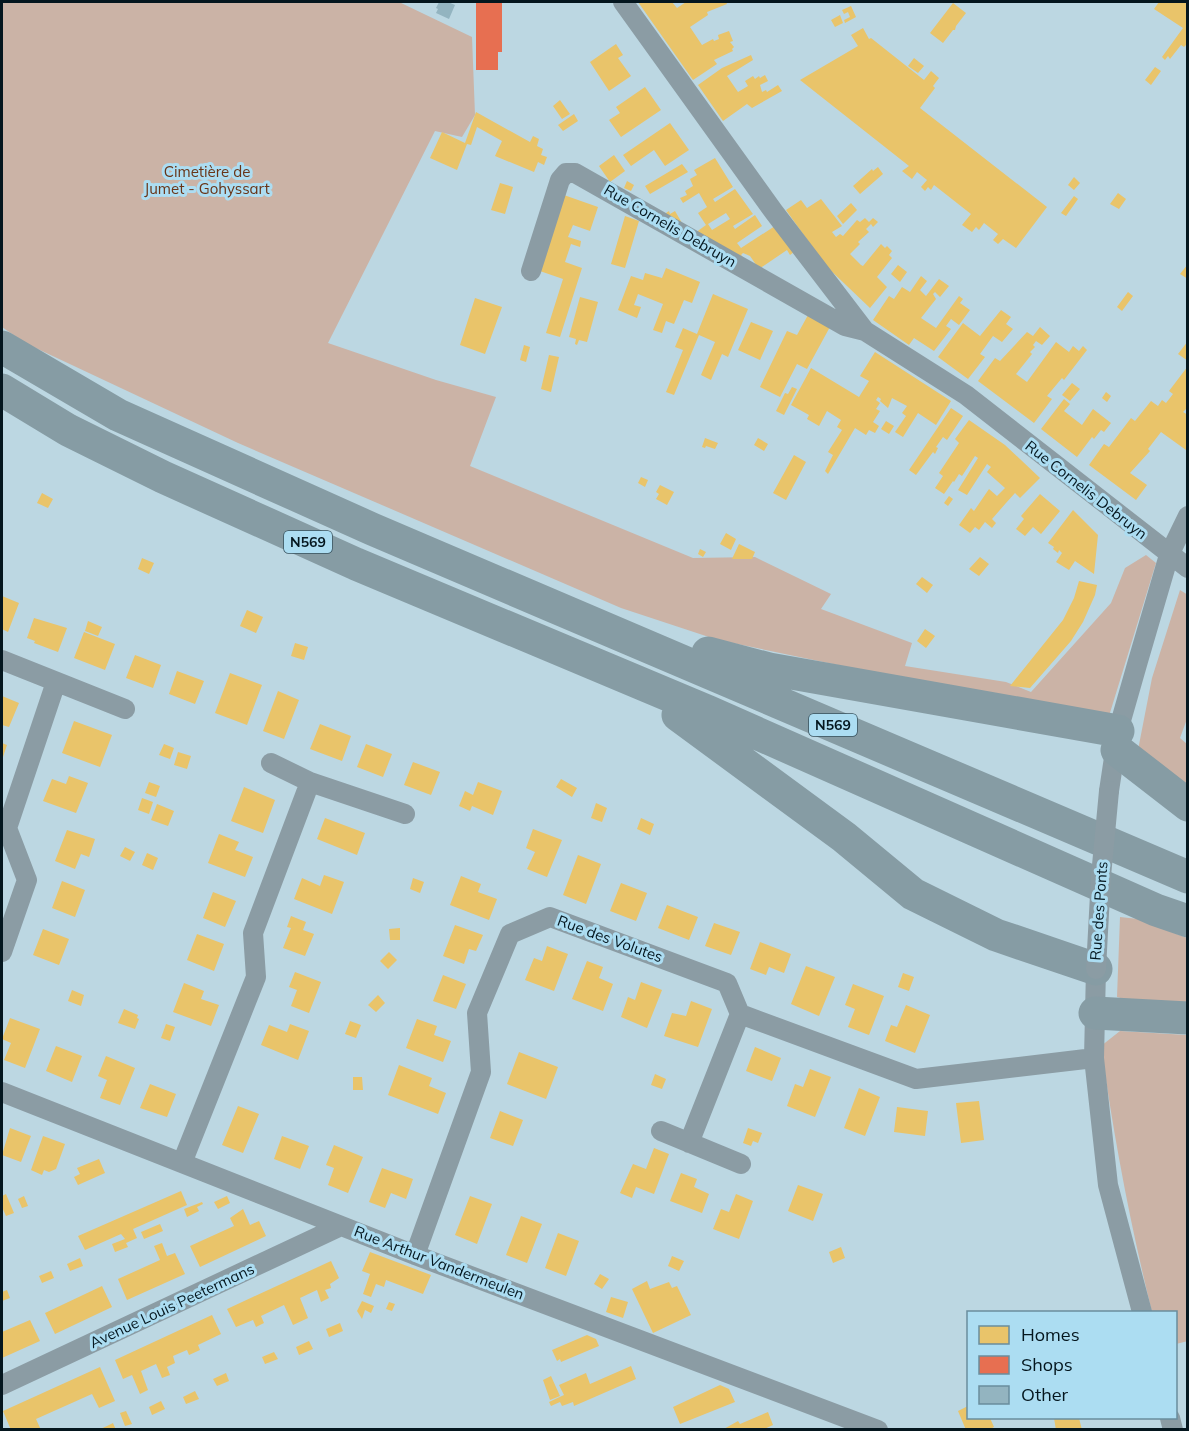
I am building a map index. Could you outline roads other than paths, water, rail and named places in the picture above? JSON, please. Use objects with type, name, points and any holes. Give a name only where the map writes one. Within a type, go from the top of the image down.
[{"type":"highway","name":"N569","points":[[2,347],[118,415],[372,529],[1188,877]]},
{"type":"highway","name":"N569","points":[[2,390],[68,430],[163,477],[356,564],[622,676],[1156,910],[1188,921]]},
{"type":"highway","points":[[599,624],[769,669],[1117,741],[1188,805]]},
{"type":"highway","points":[[622,676],[733,754],[835,830],[913,894],[996,935],[1096,969]]},
{"type":"highway","points":[[1095,1012],[1188,1018]]},
{"type":"street","name":"Rue Cornelis Debruyn","points":[[623,2],[774,212],[865,331]]},
{"type":"street","name":"Rue Cornelis Debruyn","points":[[531,271],[560,180],[566,173],[575,173],[845,326],[865,331],[966,395],[1188,568]]},
{"type":"street","name":"Rue des Ponts","points":[[1142,1311],[1108,1185],[1094,1058],[1101,876],[1109,791],[1117,741],[1169,555],[1188,516]]},
{"type":"street","points":[[2,660],[125,709]]},
{"type":"street","points":[[2,952],[27,880],[7,828],[57,682]]},
{"type":"street","points":[[271,763],[310,782],[405,814]]},
{"type":"street","points":[[182,1163],[256,977],[253,933],[310,782]]},
{"type":"street","name":"Rue des Volutes","points":[[415,1255],[481,1072],[477,1013],[510,934],[550,917],[728,983],[740,1014]]},
{"type":"street","points":[[689,1143],[740,1014],[916,1079],[1094,1058]]},
{"type":"street","name":"Rue Arthur Vandermeulen","points":[[2,1092],[415,1255],[878,1430]]},
{"type":"street","points":[[661,1131],[741,1164]]},
{"type":"street","name":"Avenue Louis Peetermans","points":[[2,1385],[341,1226]]},
{"type":"park label","name":"Cimetière de Jumet - Gohyssart","points":[[207,180]]}]
